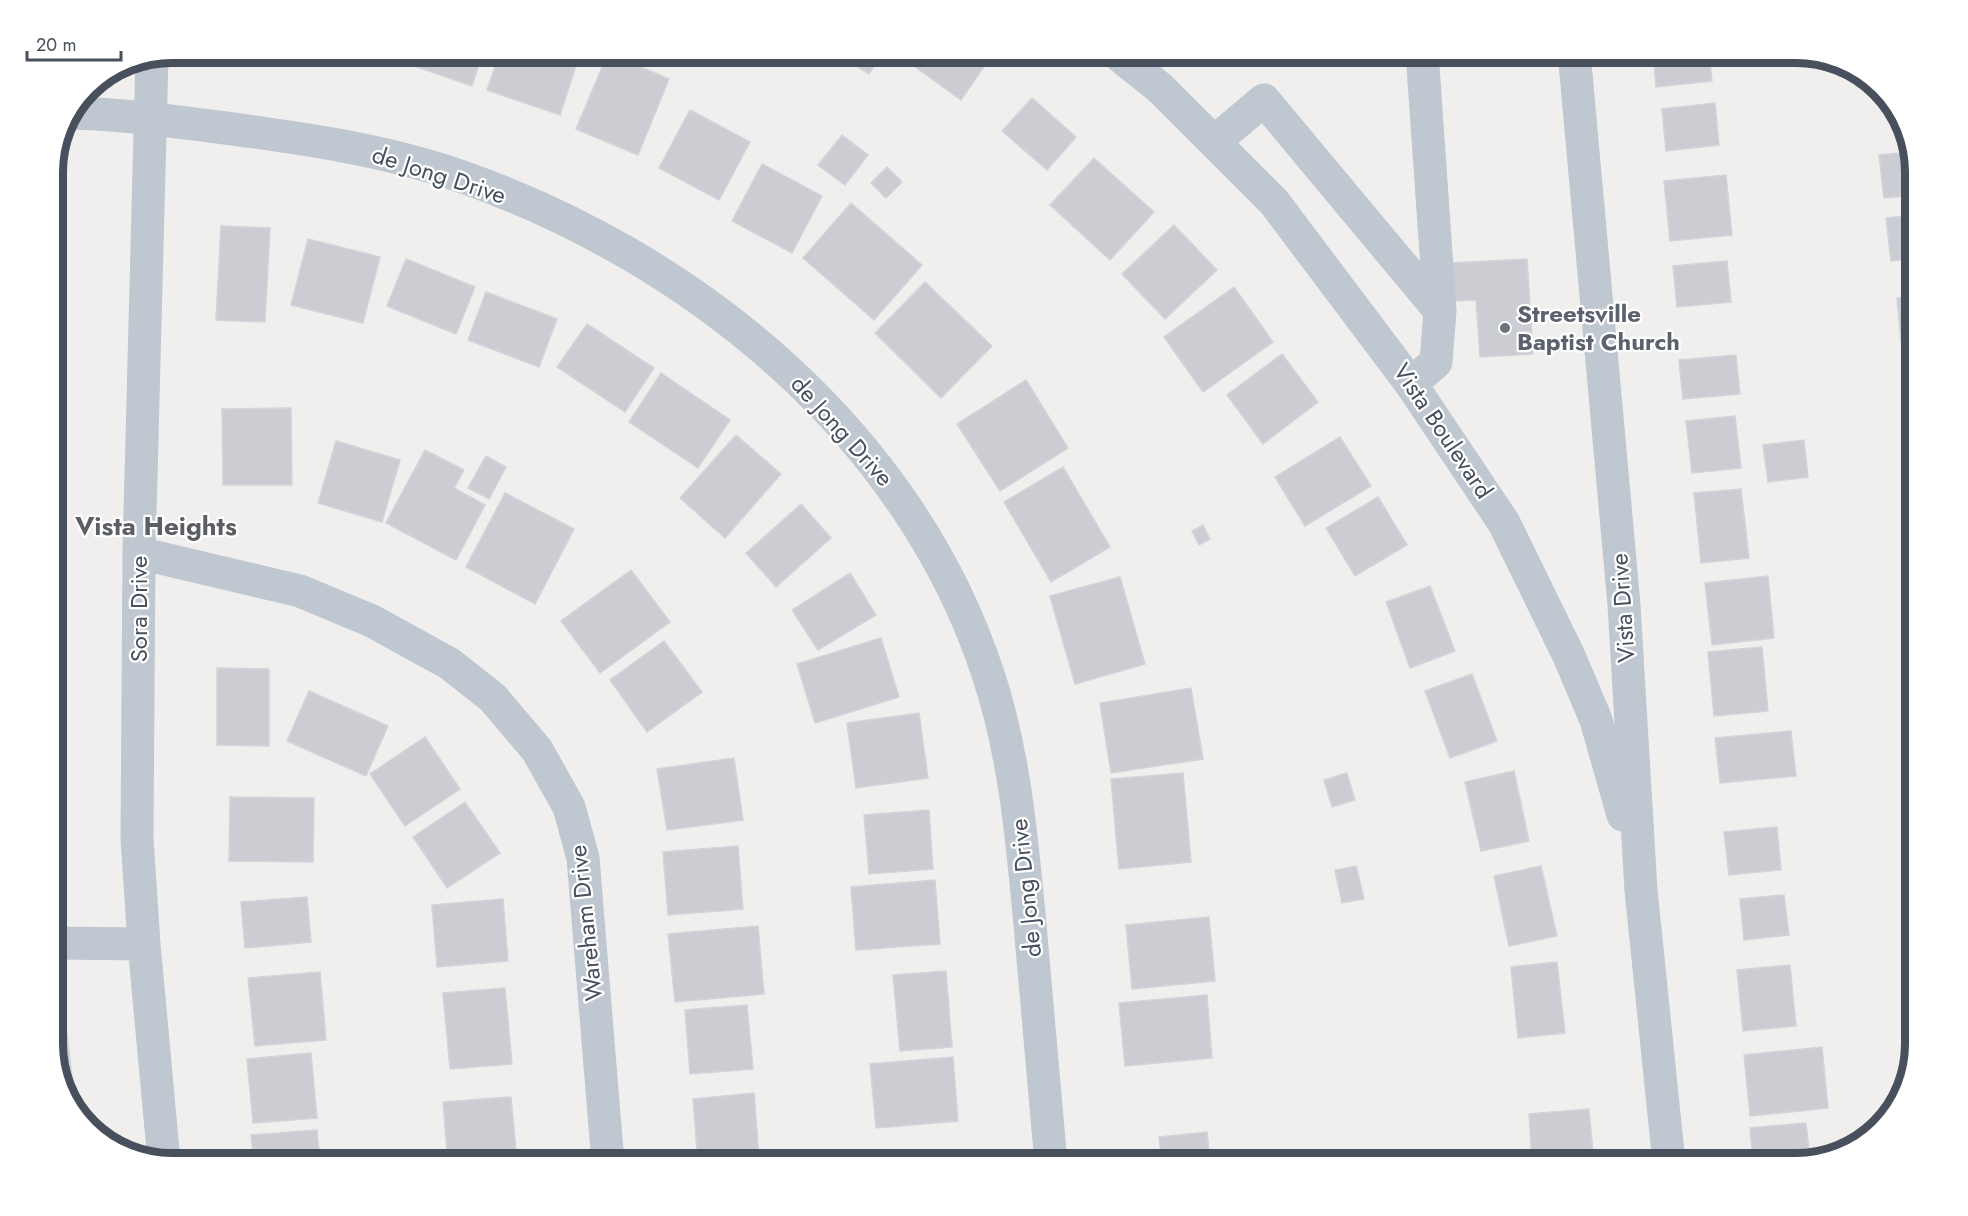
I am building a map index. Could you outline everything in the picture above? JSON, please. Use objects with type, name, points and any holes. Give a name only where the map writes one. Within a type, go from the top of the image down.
[{"type":"street","name":"Vista Boulevard","points":[[1129,63],[1160,88],[1274,202],[1411,384],[1504,524],[1569,656],[1596,720],[1641,890]]},
{"type":"street","points":[[1411,384],[1436,362],[1440,311],[1423,63]]},
{"type":"street","name":"Vista Drive","points":[[1575,63],[1624,605],[1641,890],[1668,1153]]},
{"type":"street","name":"Sora Drive","points":[[152,65],[139,553],[137,838],[144,944],[163,1152]]},
{"type":"street","points":[[1214,141],[1264,100],[1440,311]]},
{"type":"street","name":"de Jong Drive","points":[[80,113],[110,113],[331,142],[458,176],[556,215],[641,262],[727,318],[798,378],[858,442],[908,508],[954,590],[988,672],[1008,744],[1021,831],[1050,1153]]},
{"type":"street","name":"Wareham Drive","points":[[139,553],[300,591],[372,621],[450,664],[493,698],[537,750],[569,807],[583,858],[607,1153]]},
{"type":"street","points":[[63,943],[144,944]]},
{"type":"building","points":[[406,63],[479,63],[472,86]]},
{"type":"building","points":[[496,63],[567,63],[576,66],[560,115],[487,90]]},
{"type":"building","points":[[604,63],[631,63],[669,79],[638,155],[576,129]]},
{"type":"building","points":[[852,63],[876,63],[869,74]]},
{"type":"building","points":[[916,63],[986,63],[961,100],[914,66]]},
{"type":"building","points":[[1654,63],[1710,63],[1712,81],[1656,87]]},
{"type":"building","points":[[1032,98],[1076,137],[1047,170],[1002,131]]},
{"type":"building","points":[[1715,103],[1719,145],[1666,151],[1662,109]]},
{"type":"building","points":[[690,110],[750,142],[719,200],[659,168]]},
{"type":"building","points":[[842,135],[868,155],[845,185],[818,165]]},
{"type":"building","points":[[1903,153],[1905,196],[1884,198],[1879,155]]},
{"type":"building","points":[[1094,158],[1154,212],[1110,260],[1050,205]]},
{"type":"building","points":[[762,164],[822,196],[792,253],[732,221]]},
{"type":"building","points":[[887,167],[902,182],[886,198],[871,183]]},
{"type":"building","points":[[1726,175],[1732,235],[1670,241],[1664,181]]},
{"type":"building","points":[[851,203],[922,265],[874,320],[803,258]]},
{"type":"building","points":[[1905,216],[1905,259],[1891,261],[1886,218]]},
{"type":"building","points":[[1174,225],[1217,270],[1165,319],[1122,274]]},
{"type":"building","points":[[221,226],[270,228],[265,322],[216,320]]},
{"type":"building","points":[[308,239],[380,257],[363,323],[291,305]]},
{"type":"building","points":[[406,259],[475,287],[456,334],[387,306]]},
{"type":"building","name":"Streetsville Baptist Church","points":[[1527,259],[1533,354],[1480,357],[1476,300],[1453,301],[1451,263]]},
{"type":"building","points":[[1727,261],[1731,302],[1677,307],[1673,266]]},
{"type":"building","points":[[925,282],[992,346],[941,398],[875,333]]},
{"type":"building","points":[[1234,287],[1273,342],[1203,392],[1164,337]]},
{"type":"building","points":[[486,292],[557,319],[539,367],[468,340]]},
{"type":"building","points":[[1905,297],[1905,341],[1901,342],[1897,298]]},
{"type":"building","points":[[587,324],[654,368],[625,412],[557,367]]},
{"type":"building","points":[[1282,354],[1318,402],[1263,444],[1227,395]]},
{"type":"building","points":[[1736,355],[1740,394],[1683,399],[1679,360]]},
{"type":"building","points":[[1902,363],[1905,363],[1905,393]]},
{"type":"building","points":[[661,373],[730,420],[698,468],[629,422]]},
{"type":"building","points":[[1026,380],[1068,448],[1000,491],[957,424]]},
{"type":"building","points":[[291,408],[292,485],[223,485],[222,409]]},
{"type":"building","points":[[1735,416],[1741,468],[1692,473],[1686,421]]},
{"type":"building","points":[[736,435],[781,474],[725,538],[680,498]]},
{"type":"building","points":[[1340,437],[1371,486],[1305,526],[1275,477]]},
{"type":"building","points":[[1804,440],[1808,477],[1768,482],[1763,445]]},
{"type":"building","points":[[336,441],[400,460],[382,522],[318,503]]},
{"type":"building","points":[[425,450],[464,470],[454,488],[485,505],[456,560],[386,523]]},
{"type":"building","points":[[486,456],[506,467],[489,499],[468,488]]},
{"type":"building","points":[[1063,467],[1110,547],[1051,582],[1004,502]]},
{"type":"building","points":[[1741,489],[1749,558],[1701,563],[1694,493]]},
{"type":"building","points":[[505,493],[574,529],[535,604],[466,567]]},
{"type":"building","points":[[1378,497],[1407,545],[1355,576],[1326,528]]},
{"type":"building","points":[[801,504],[831,538],[776,587],[746,553]]},
{"type":"building","points":[[1203,525],[1210,539],[1199,545],[1192,531]]},
{"type":"building","points":[[631,570],[670,622],[600,673],[561,621]]},
{"type":"building","points":[[850,573],[876,615],[818,650],[792,610]]},
{"type":"building","points":[[1768,576],[1774,638],[1712,645],[1705,583]]},
{"type":"building","points":[[1120,577],[1145,664],[1075,684],[1050,596]]},
{"type":"building","points":[[1430,586],[1455,651],[1410,668],[1386,602]]},
{"type":"building","points":[[881,638],[899,697],[815,723],[797,664]]},
{"type":"building","points":[[664,641],[702,692],[647,732],[610,680]]},
{"type":"building","points":[[1762,647],[1768,711],[1714,716],[1708,652]]},
{"type":"building","points":[[217,668],[269,669],[269,746],[217,745]]},
{"type":"building","points":[[1472,674],[1497,741],[1450,758],[1425,691]]},
{"type":"building","points":[[1191,688],[1203,759],[1111,773],[1100,703]]},
{"type":"building","points":[[309,691],[388,726],[366,776],[287,741]]},
{"type":"building","points":[[919,713],[928,778],[856,788],[847,723]]},
{"type":"building","points":[[1791,731],[1796,776],[1720,783],[1715,738]]},
{"type":"building","points":[[425,737],[460,789],[405,826],[370,774]]},
{"type":"building","points":[[734,758],[743,820],[667,830],[657,769]]},
{"type":"building","points":[[1514,771],[1529,841],[1481,851],[1465,782]]},
{"type":"building","points":[[1183,773],[1191,862],[1119,869],[1111,779]]},
{"type":"building","points":[[1347,773],[1355,800],[1332,807],[1324,780]]},
{"type":"building","points":[[230,797],[314,798],[313,862],[229,861]]},
{"type":"building","points":[[465,802],[500,853],[447,888],[413,837]]},
{"type":"building","points":[[929,810],[933,869],[869,874],[864,815]]},
{"type":"building","points":[[1777,827],[1781,870],[1729,875],[1724,832]]},
{"type":"building","points":[[738,846],[743,909],[668,915],[663,852]]},
{"type":"building","points":[[1356,866],[1364,899],[1342,903],[1335,870]]},
{"type":"building","points":[[1541,866],[1557,936],[1509,946],[1494,876]]},
{"type":"building","points":[[935,880],[940,944],[856,950],[851,887]]},
{"type":"building","points":[[1784,895],[1789,935],[1744,940],[1740,899]]},
{"type":"building","points":[[307,897],[311,942],[245,948],[241,902]]},
{"type":"building","points":[[503,899],[508,961],[437,967],[432,905]]},
{"type":"building","points":[[1209,917],[1215,981],[1132,989],[1126,925]]},
{"type":"building","points":[[758,926],[764,994],[675,1002],[668,934]]},
{"type":"building","points":[[1557,962],[1565,1033],[1518,1038],[1511,967]]},
{"type":"building","points":[[1790,965],[1796,1026],[1743,1031],[1737,970]]},
{"type":"building","points":[[946,971],[952,1047],[900,1051],[893,975]]},
{"type":"building","points":[[320,972],[326,1040],[255,1046],[248,978]]},
{"type":"building","points":[[505,988],[512,1064],[450,1069],[443,993]]},
{"type":"building","points":[[1207,995],[1212,1058],[1125,1066],[1119,1003]]},
{"type":"building","points":[[747,1005],[753,1069],[690,1074],[685,1010]]},
{"type":"building","points":[[67,1033],[73,1087],[65,1065],[63,1034]]},
{"type":"building","points":[[1822,1047],[1828,1108],[1750,1116],[1744,1055]]},
{"type":"building","points":[[311,1053],[317,1118],[253,1123],[247,1059]]},
{"type":"building","points":[[953,1057],[958,1121],[876,1128],[870,1064]]},
{"type":"building","points":[[754,1093],[759,1153],[697,1153],[693,1099]]},
{"type":"building","points":[[511,1097],[516,1153],[447,1153],[443,1102]]},
{"type":"building","points":[[1589,1109],[1593,1153],[1531,1153],[1529,1114]]},
{"type":"building","points":[[1806,1123],[1809,1152],[1752,1153],[1750,1128]]},
{"type":"building","points":[[317,1130],[319,1153],[253,1153],[251,1135]]},
{"type":"building","points":[[1207,1132],[1209,1153],[1161,1153],[1159,1137]]},
{"type":"place","name":"Streetsville Baptist Church","points":[[1505,328]]},
{"type":"district","name":"Vista Heights","points":[[156,526]]}]
